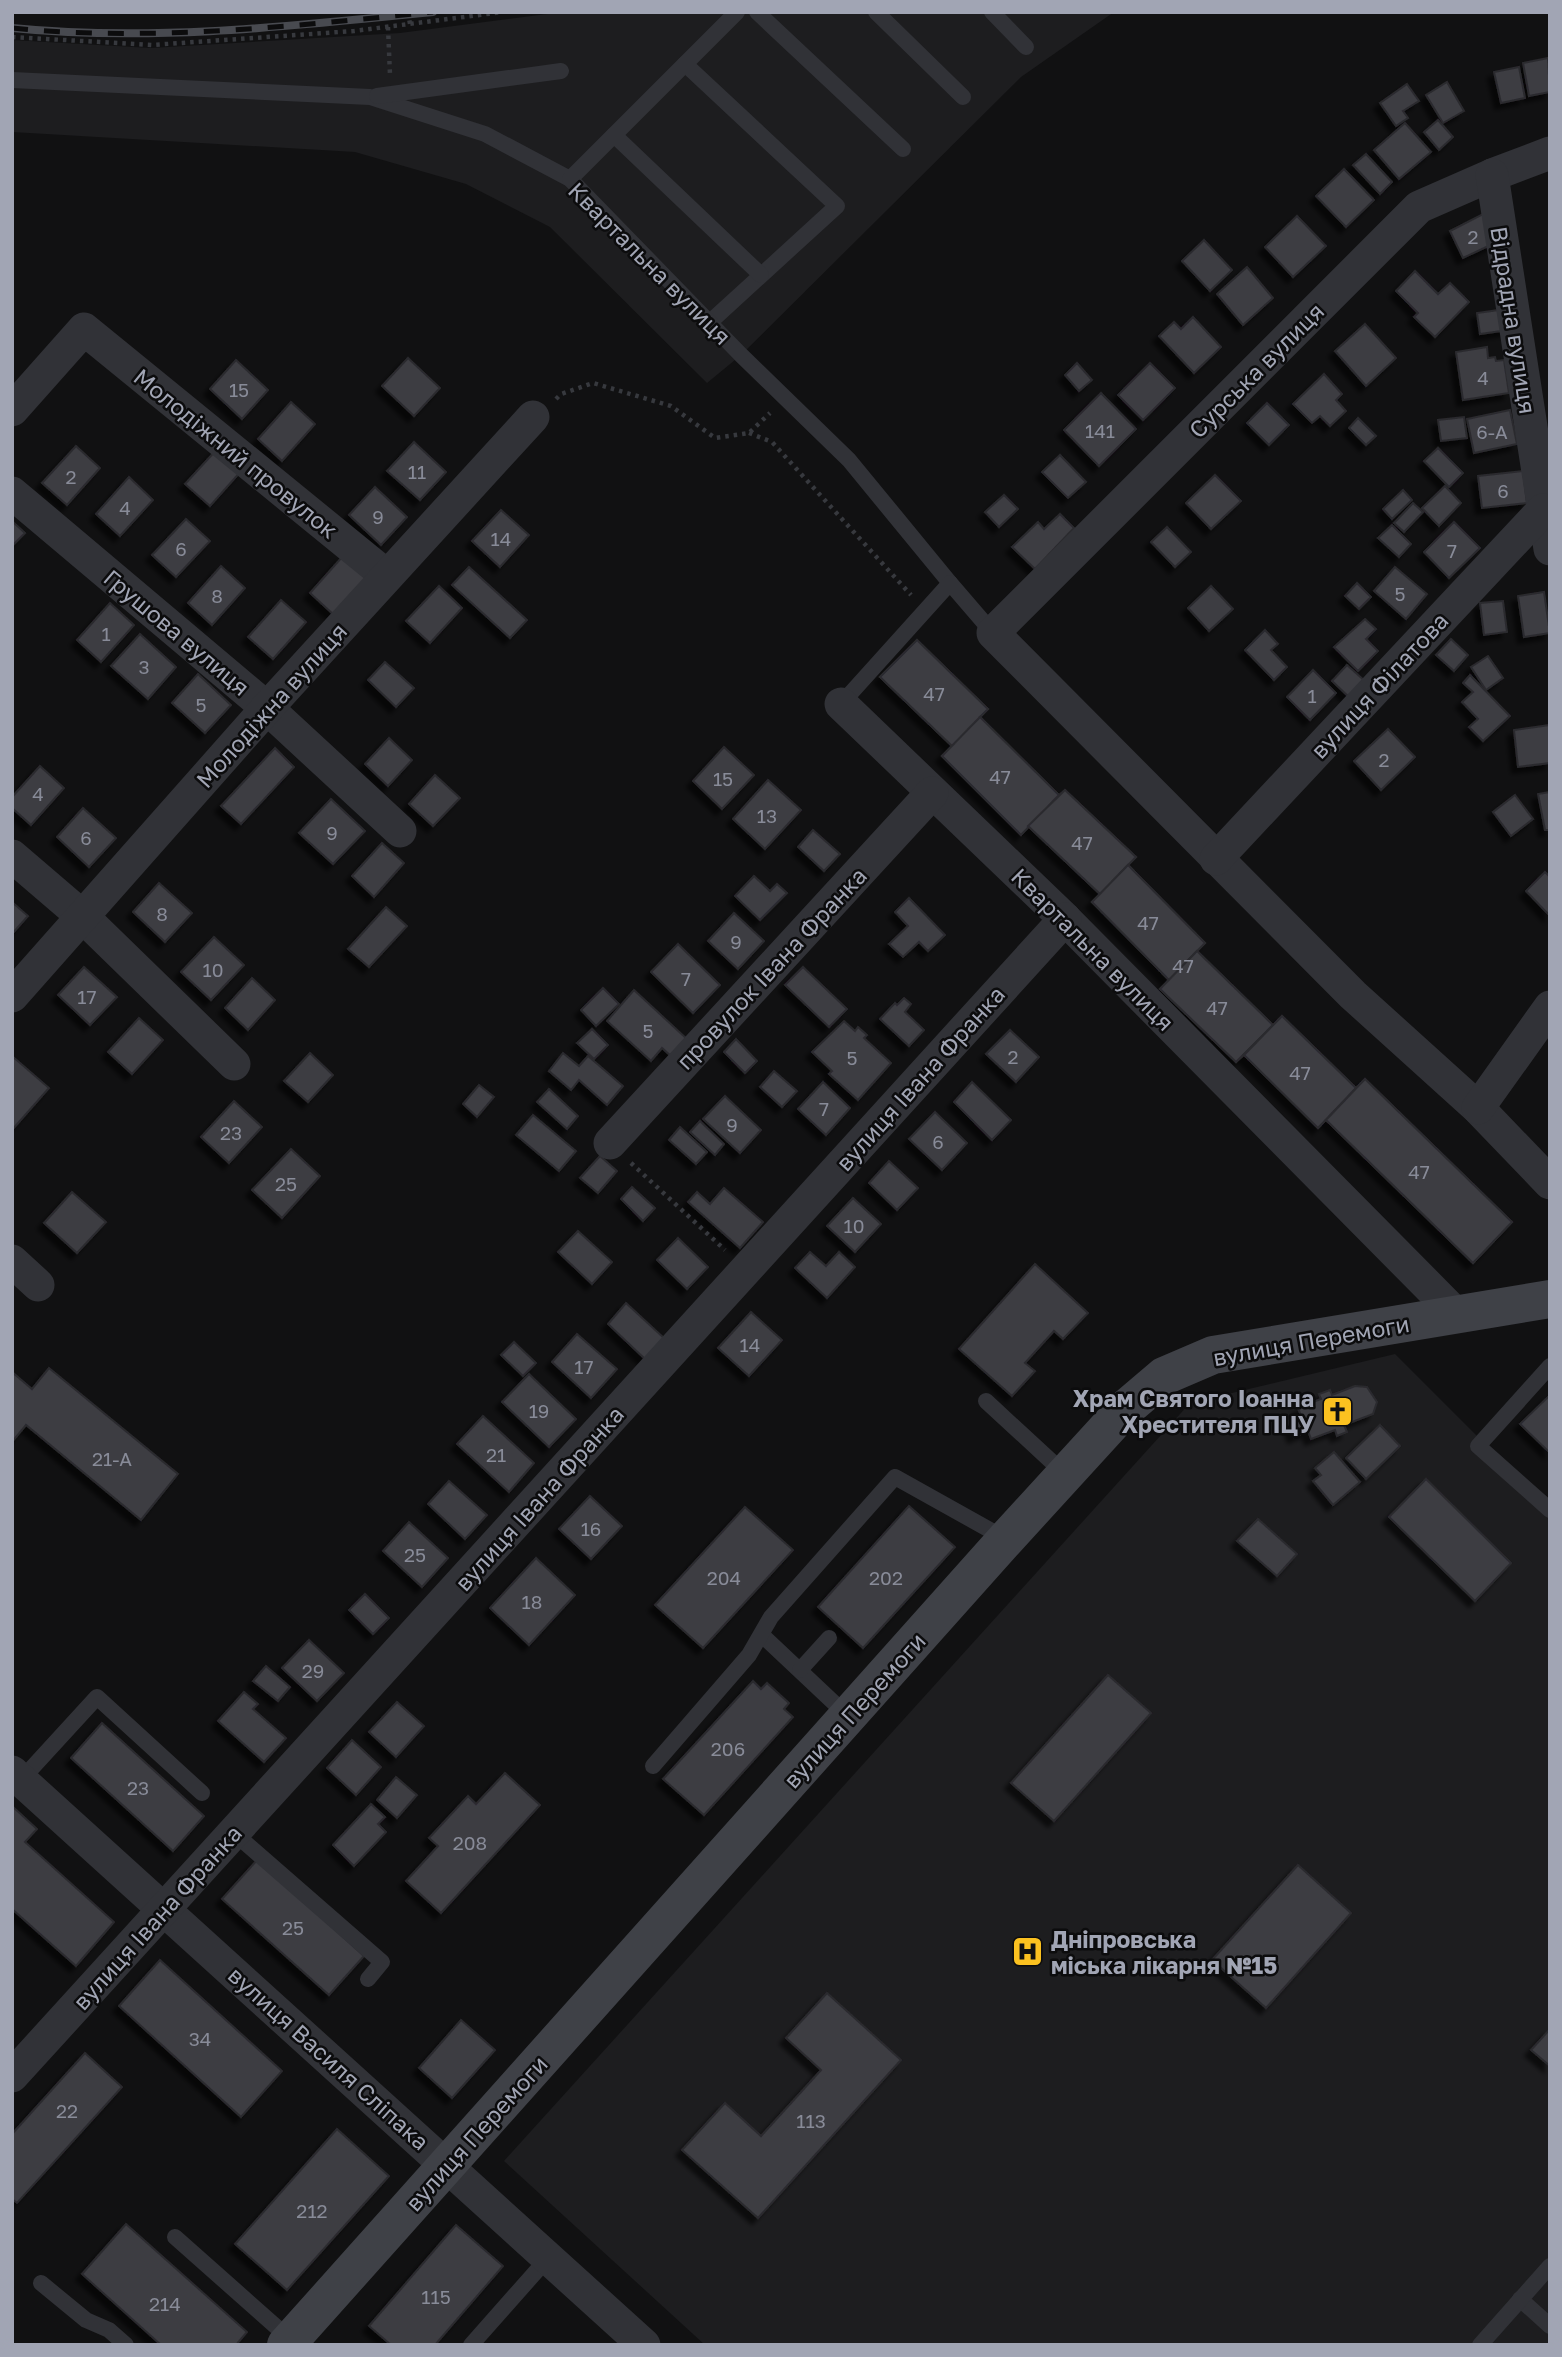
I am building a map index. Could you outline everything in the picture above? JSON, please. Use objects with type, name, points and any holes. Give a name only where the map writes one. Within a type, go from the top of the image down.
[{"type":"street","name":"Сурська вулиця","points":[[993,632],[1419,207],[1550,153]]},
{"type":"street","name":"Відрадна вулиця","points":[[1492,175],[1550,549]]},
{"type":"street","name":"Молодіжний провулок","points":[[12,410],[84,329],[387,576]]},
{"type":"street","name":"Молодіжна вулиця","points":[[12,996],[267,708],[533,417]]},
{"type":"street","name":"Грушова вулиця","points":[[12,493],[267,708],[400,831]]},
{"type":"street","name":"вулиця Філатова","points":[[1216,859],[1543,510]]},
{"type":"street","name":"Квартальна вулиця","points":[[993,632],[1353,995],[1478,1108],[1550,1183]]},
{"type":"street","name":"Квартальна вулиця","points":[[841,704],[1065,919],[1456,1314]]},
{"type":"street","name":"провулок Івана Франка","points":[[610,1143],[933,793]]},
{"type":"street","points":[[12,856],[82,916],[234,1064]]},
{"type":"street","name":"вулиця Івана Франка","points":[[12,2076],[1065,919]]},
{"type":"street","points":[[1478,1108],[1550,1007]]},
{"type":"street","points":[[12,1261],[38,1285]]},
{"type":"street","name":"вулиця Перемоги","points":[[288,2342],[1006,1539],[1124,1410],[1164,1376],[1213,1355],[1550,1299]]},
{"type":"street","name":"вулиця Василя Сліпака","points":[[17,1776],[644,2345]]},
{"type":"lane","points":[[570,179],[737,12]]},
{"type":"lane","points":[[757,12],[903,149]]},
{"type":"lane","points":[[876,12],[963,97]]},
{"type":"lane","points":[[992,12],[1026,47]]},
{"type":"lane","points":[[685,64],[837,206],[709,323]]},
{"type":"lane","points":[[370,97],[561,71]]},
{"type":"lane","name":"Квартальна вулиця","points":[[12,80],[370,97],[485,134],[570,179],[709,323],[849,460],[993,632]]},
{"type":"lane","points":[[614,135],[761,275]]},
{"type":"lane","name":"Квартальна вулиця","points":[[841,704],[950,583]]},
{"type":"lane","points":[[1550,1366],[1478,1446],[1550,1510]]},
{"type":"lane","points":[[986,1401],[1065,1474]]},
{"type":"lane","points":[[653,1766],[749,1655],[771,1617],[895,1477],[1006,1539]]},
{"type":"lane","points":[[762,1635],[849,1717]]},
{"type":"lane","points":[[800,1670],[829,1638]]},
{"type":"lane","points":[[17,1776],[97,1698],[202,1793]]},
{"type":"lane","points":[[234,1833],[382,1962],[368,1979]]},
{"type":"lane","points":[[175,2236],[288,2342]]},
{"type":"lane","points":[[471,2345],[548,2258]]},
{"type":"lane","points":[[1480,2345],[1550,2266]]},
{"type":"lane","points":[[41,2283],[86,2320],[109,2330],[126,2345]]},
{"type":"lane","points":[[1520,2299],[1550,2326]]},
{"type":"path","points":[[408,12],[410,24]]},
{"type":"path","points":[[12,37],[152,45],[388,27],[503,12]]},
{"type":"path","points":[[388,27],[391,94]]},
{"type":"path","points":[[533,417],[561,394],[593,383],[671,406],[715,438],[749,433],[772,442],[925,612]]},
{"type":"path","points":[[749,433],[785,398]]},
{"type":"path","points":[[610,1143],[746,1270]]},
{"type":"shaded area","points":[[563,12],[1114,12],[1021,77],[741,355],[707,383],[550,227],[466,184],[355,152],[12,132],[12,40],[151,48],[400,33]]},
{"type":"shaded area","name":"Дніпровська міська лікарня №15","points":[[1395,1354],[1550,1509],[1550,2345],[705,2345],[504,2161],[1190,1403]]},
{"type":"building","points":[[1548,58],[1550,92],[1529,96],[1523,63]]},
{"type":"building","points":[[1519,67],[1525,98],[1501,103],[1494,72]]},
{"type":"building","points":[[1447,82],[1464,111],[1443,123],[1426,95]]},
{"type":"building","points":[[1407,84],[1419,101],[1403,111],[1408,118],[1396,126],[1380,103]]},
{"type":"building","points":[[1438,120],[1453,137],[1439,150],[1424,132]]},
{"type":"building","points":[[1405,123],[1431,152],[1399,179],[1374,150]]},
{"type":"building","points":[[1366,154],[1392,182],[1380,194],[1353,165]]},
{"type":"building","points":[[1344,169],[1374,200],[1346,227],[1316,196]]},
{"type":"building","points":[[1483,214],[1497,242],[1463,258],[1450,231]]},
{"type":"building","points":[[1297,216],[1326,246],[1293,277],[1265,247]]},
{"type":"building","points":[[1204,240],[1232,270],[1210,291],[1182,261]]},
{"type":"building","points":[[1247,267],[1273,298],[1243,325],[1217,294]]},
{"type":"building","points":[[1415,271],[1438,294],[1450,283],[1469,302],[1435,337],[1414,317],[1418,313],[1396,291]]},
{"type":"building","points":[[1506,309],[1509,330],[1480,334],[1477,313]]},
{"type":"building","points":[[1193,317],[1221,347],[1194,373],[1159,336],[1174,322],[1181,329]]},
{"type":"building","points":[[1365,324],[1396,358],[1366,386],[1335,351]]},
{"type":"building","points":[[1487,347],[1488,358],[1504,360],[1509,393],[1463,400],[1456,352]]},
{"type":"building","points":[[408,358],[440,388],[414,416],[382,386]]},
{"type":"building","points":[[236,360],[268,390],[242,419],[210,389]]},
{"type":"building","points":[[1077,363],[1092,380],[1079,391],[1065,375]]},
{"type":"building","points":[[1150,363],[1175,388],[1143,420],[1118,395]]},
{"type":"building","points":[[1324,374],[1342,394],[1336,400],[1346,411],[1330,426],[1320,416],[1312,423],[1293,404]]},
{"type":"building","points":[[1101,393],[1136,429],[1099,466],[1064,430]]},
{"type":"building","points":[[291,402],[315,424],[282,461],[258,439]]},
{"type":"building","points":[[1267,403],[1289,425],[1269,445],[1247,423]]},
{"type":"building","points":[[1510,410],[1517,444],[1474,453],[1467,419]]},
{"type":"building","points":[[1464,417],[1467,438],[1441,441],[1438,420]]},
{"type":"building","points":[[1358,418],[1376,436],[1366,445],[1349,428]]},
{"type":"building","points":[[414,442],[446,472],[420,500],[387,471]]},
{"type":"building","points":[[76,446],[100,468],[67,505],[42,483]]},
{"type":"building","points":[[219,447],[243,469],[210,506],[185,484]]},
{"type":"building","points":[[1438,448],[1463,473],[1449,487],[1424,461]]},
{"type":"building","points":[[1060,455],[1086,482],[1068,498],[1042,472]]},
{"type":"building","points":[[1523,471],[1527,503],[1482,508],[1478,476]]},
{"type":"building","points":[[1215,475],[1241,501],[1211,529],[1186,503]]},
{"type":"building","points":[[129,477],[153,500],[120,536],[96,514]]},
{"type":"building","points":[[1445,486],[1461,503],[1439,526],[1422,508]]},
{"type":"building","points":[[375,487],[407,517],[381,545],[349,515]]},
{"type":"building","points":[[1403,490],[1412,500],[1392,519],[1383,509]]},
{"type":"building","points":[[1004,495],[1018,509],[999,527],[985,512]]},
{"type":"building","points":[[1413,503],[1423,512],[1404,532],[1394,523]]},
{"type":"building","points":[[501,510],[529,535],[500,567],[472,541]]},
{"type":"building","points":[[1060,514],[1074,528],[1035,569],[1012,547],[1038,522],[1044,529]]},
{"type":"building","points":[[186,519],[210,541],[176,577],[152,555]]},
{"type":"building","points":[[12,521],[25,533],[12,546]]},
{"type":"building","points":[[1454,522],[1480,548],[1449,578],[1424,552]]},
{"type":"building","points":[[1392,525],[1411,544],[1399,557],[1378,538]]},
{"type":"building","points":[[1167,527],[1191,552],[1175,567],[1151,542]]},
{"type":"building","points":[[343,556],[367,578],[334,615],[310,593]]},
{"type":"building","points":[[221,566],[245,588],[212,625],[188,603]]},
{"type":"building","points":[[469,567],[527,620],[510,638],[452,585]]},
{"type":"building","points":[[1395,567],[1427,594],[1406,619],[1374,591]]},
{"type":"building","points":[[1357,583],[1371,597],[1359,609],[1345,596]]},
{"type":"building","points":[[439,586],[462,608],[430,643],[406,621]]},
{"type":"building","points":[[1211,586],[1233,609],[1209,631],[1188,608]]},
{"type":"building","points":[[1544,592],[1550,633],[1524,637],[1518,596]]},
{"type":"building","points":[[281,600],[306,622],[273,659],[248,637]]},
{"type":"building","points":[[1503,601],[1507,632],[1484,635],[1480,603]]},
{"type":"building","points":[[110,603],[134,625],[101,662],[77,640]]},
{"type":"building","points":[[1365,619],[1376,629],[1366,639],[1378,651],[1358,671],[1334,647]]},
{"type":"building","points":[[1265,630],[1278,644],[1271,650],[1287,667],[1274,680],[1245,650]]},
{"type":"building","points":[[140,634],[176,667],[148,699],[111,666]]},
{"type":"building","points":[[1451,639],[1468,655],[1454,671],[1436,655]]},
{"type":"building","points":[[917,640],[988,709],[952,746],[880,677]]},
{"type":"building","points":[[917,640],[988,709],[980,717],[1059,795],[1065,790],[1136,857],[1128,865],[1205,943],[1197,951],[1273,1025],[1282,1016],[1356,1088],[1365,1079],[1512,1222],[1473,1263],[1326,1120],[1318,1128],[1244,1055],[1236,1062],[1160,989],[1169,980],[1092,902],[1100,894],[1028,826],[1021,835],[942,756],[952,746],[880,677]]},
{"type":"building","points":[[1488,656],[1503,678],[1486,690],[1471,667]]},
{"type":"building","points":[[385,662],[414,688],[396,707],[368,680]]},
{"type":"building","points":[[1347,665],[1366,682],[1350,698],[1332,681]]},
{"type":"building","points":[[1313,670],[1336,693],[1310,720],[1287,697]]},
{"type":"building","points":[[198,674],[231,705],[205,733],[172,703]]},
{"type":"building","points":[[1470,675],[1510,716],[1483,741],[1469,727],[1478,719],[1462,702],[1473,692],[1463,683]]},
{"type":"building","points":[[980,717],[1059,795],[1021,835],[942,756]]},
{"type":"building","points":[[1550,725],[1550,763],[1518,767],[1514,730]]},
{"type":"building","points":[[1388,729],[1415,757],[1381,790],[1354,761]]},
{"type":"building","points":[[389,738],[412,760],[388,786],[365,764]]},
{"type":"building","points":[[724,747],[754,775],[722,809],[693,781]]},
{"type":"building","points":[[275,748],[294,767],[241,824],[221,806]]},
{"type":"building","points":[[40,766],[64,788],[31,825],[12,808],[12,797]]},
{"type":"building","points":[[435,775],[460,798],[433,826],[409,804]]},
{"type":"building","points":[[768,780],[801,810],[765,849],[733,819]]},
{"type":"building","points":[[1065,790],[1136,857],[1100,894],[1028,826]]},
{"type":"building","points":[[1550,792],[1550,830],[1545,830],[1538,794]]},
{"type":"building","points":[[1515,795],[1533,819],[1511,836],[1493,812]]},
{"type":"building","points":[[331,799],[365,831],[333,864],[299,833]]},
{"type":"building","points":[[83,808],[116,838],[89,867],[57,837]]},
{"type":"building","points":[[813,830],[840,854],[824,871],[798,847]]},
{"type":"building","points":[[382,843],[404,863],[374,897],[352,876]]},
{"type":"building","points":[[1128,865],[1205,943],[1169,980],[1092,902]]},
{"type":"building","points":[[1545,872],[1550,877],[1550,916],[1526,891]]},
{"type":"building","points":[[754,876],[770,891],[777,884],[787,893],[760,920],[735,896]]},
{"type":"building","points":[[159,883],[192,913],[165,942],[133,912]]},
{"type":"building","points":[[909,898],[945,935],[928,951],[919,942],[903,957],[889,944],[908,926],[895,912]]},
{"type":"building","points":[[12,902],[28,916],[12,934]]},
{"type":"building","points":[[386,907],[407,926],[369,967],[348,949]]},
{"type":"building","points":[[734,913],[764,941],[738,969],[708,941]]},
{"type":"building","points":[[214,937],[244,965],[211,1000],[181,972]]},
{"type":"building","points":[[678,944],[720,985],[693,1013],[651,972]]},
{"type":"building","points":[[1197,951],[1273,1025],[1236,1062],[1160,989]]},
{"type":"building","points":[[84,967],[117,997],[90,1025],[58,995]]},
{"type":"building","points":[[803,967],[847,1009],[829,1027],[785,985]]},
{"type":"building","points":[[252,978],[275,1000],[248,1030],[225,1008]]},
{"type":"building","points":[[603,988],[619,1004],[596,1026],[581,1010]]},
{"type":"building","points":[[634,990],[688,1040],[672,1057],[662,1048],[651,1061],[607,1021]]},
{"type":"building","points":[[904,998],[911,1004],[905,1012],[924,1030],[909,1046],[880,1019],[895,1003],[897,1005]]},
{"type":"building","points":[[1282,1016],[1356,1088],[1318,1128],[1244,1055]]},
{"type":"building","points":[[139,1018],[163,1040],[132,1074],[108,1052]]},
{"type":"building","points":[[844,1021],[855,1031],[858,1027],[867,1035],[864,1038],[891,1063],[858,1100],[829,1074],[832,1071],[812,1052]]},
{"type":"building","points":[[592,1029],[608,1045],[594,1059],[577,1043]]},
{"type":"building","points":[[1010,1030],[1039,1057],[1016,1082],[986,1054]]},
{"type":"building","points":[[736,1039],[757,1061],[745,1073],[724,1052]]},
{"type":"building","points":[[310,1053],[333,1075],[308,1102],[284,1081]]},
{"type":"building","points":[[563,1053],[579,1066],[588,1056],[623,1086],[607,1105],[579,1080],[571,1090],[549,1071]]},
{"type":"building","points":[[12,1056],[49,1088],[12,1130]]},
{"type":"building","points":[[774,1071],[797,1091],[782,1107],[760,1087]]},
{"type":"building","points":[[1365,1079],[1512,1222],[1473,1263],[1326,1120]]},
{"type":"building","points":[[823,1082],[850,1108],[826,1135],[798,1109]]},
{"type":"building","points":[[972,1082],[1011,1120],[992,1140],[954,1102]]},
{"type":"building","points":[[479,1085],[494,1097],[477,1117],[463,1104]]},
{"type":"building","points":[[549,1089],[578,1116],[567,1129],[537,1102]]},
{"type":"building","points":[[725,1096],[761,1130],[740,1153],[703,1119]]},
{"type":"building","points":[[234,1101],[262,1127],[229,1163],[201,1137]]},
{"type":"building","points":[[935,1112],[967,1143],[942,1170],[909,1139]]},
{"type":"building","points":[[533,1115],[576,1151],[559,1171],[516,1135]]},
{"type":"building","points":[[700,1121],[724,1144],[715,1155],[690,1132]]},
{"type":"building","points":[[680,1127],[707,1152],[696,1164],[669,1140]]},
{"type":"building","points":[[291,1149],[320,1176],[282,1218],[252,1190]]},
{"type":"building","points":[[600,1156],[617,1171],[598,1193],[580,1178]]},
{"type":"building","points":[[889,1161],[918,1188],[897,1210],[869,1183]]},
{"type":"building","points":[[632,1187],[655,1208],[643,1221],[621,1199]]},
{"type":"building","points":[[724,1188],[763,1222],[740,1248],[688,1202],[697,1192],[710,1204]]},
{"type":"building","points":[[72,1192],[106,1222],[77,1253],[44,1223]]},
{"type":"building","points":[[853,1198],[881,1224],[855,1252],[827,1226]]},
{"type":"building","points":[[578,1231],[612,1262],[592,1284],[558,1252]]},
{"type":"building","points":[[678,1238],[708,1267],[687,1289],[657,1260]]},
{"type":"building","points":[[810,1252],[826,1266],[839,1252],[855,1267],[827,1298],[795,1268]]},
{"type":"building","points":[[1035,1264],[1088,1313],[1063,1339],[1054,1331],[1025,1363],[1035,1371],[1012,1396],[959,1349]]},
{"type":"building","points":[[626,1303],[665,1339],[646,1360],[608,1324]]},
{"type":"building","points":[[751,1312],[782,1340],[749,1376],[718,1348]]},
{"type":"building","points":[[577,1334],[617,1369],[591,1398],[552,1362]]},
{"type":"building","points":[[514,1342],[536,1363],[523,1376],[501,1355]]},
{"type":"building","points":[[49,1368],[178,1474],[141,1520],[26,1425],[12,1442],[12,1372],[32,1389]]},
{"type":"building","points":[[529,1374],[576,1419],[549,1447],[502,1402]]},
{"type":"building","name":"Храм Святого Іоанна Хрестителя ПЦУ","points":[[1355,1386],[1367,1387],[1377,1402],[1373,1414],[1344,1425],[1347,1432],[1337,1436],[1335,1430],[1311,1439],[1308,1431],[1294,1437],[1288,1421],[1301,1416],[1298,1408],[1321,1399],[1319,1394],[1330,1390],[1332,1395]]},
{"type":"building","points":[[1550,1395],[1550,1453],[1520,1424]]},
{"type":"building","points":[[483,1416],[534,1463],[509,1492],[457,1444]]},
{"type":"building","points":[[1380,1425],[1400,1446],[1366,1479],[1346,1458]]},
{"type":"building","points":[[1334,1452],[1360,1482],[1333,1505],[1313,1481],[1321,1475],[1315,1468]]},
{"type":"building","points":[[1426,1479],[1511,1563],[1475,1601],[1389,1517]]},
{"type":"building","points":[[449,1481],[487,1515],[465,1539],[428,1504]]},
{"type":"building","points":[[590,1496],[622,1526],[591,1559],[559,1529]]},
{"type":"building","points":[[909,1506],[955,1547],[863,1648],[818,1607]]},
{"type":"building","points":[[745,1507],[793,1550],[703,1648],[655,1605]]},
{"type":"building","points":[[1258,1519],[1297,1554],[1277,1576],[1237,1541]]},
{"type":"building","points":[[409,1522],[448,1558],[422,1587],[383,1551]]},
{"type":"building","points":[[536,1558],[575,1595],[529,1645],[490,1608]]},
{"type":"building","points":[[365,1594],[389,1618],[373,1634],[349,1610]]},
{"type":"building","points":[[309,1640],[344,1673],[317,1701],[282,1668]]},
{"type":"building","points":[[266,1666],[290,1687],[278,1701],[253,1681]]},
{"type":"building","points":[[1108,1675],[1151,1713],[1054,1821],[1011,1783]]},
{"type":"building","points":[[753,1681],[761,1689],[767,1683],[789,1703],[784,1709],[793,1717],[704,1815],[663,1779]]},
{"type":"building","points":[[244,1692],[258,1704],[253,1709],[286,1738],[264,1762],[218,1721]]},
{"type":"building","points":[[397,1702],[424,1726],[396,1757],[369,1732]]},
{"type":"building","points":[[102,1723],[204,1816],[173,1851],[71,1758]]},
{"type":"building","points":[[352,1740],[381,1767],[356,1795],[327,1768]]},
{"type":"building","points":[[505,1773],[540,1805],[441,1913],[406,1881],[438,1846],[429,1838],[468,1796],[476,1804]]},
{"type":"building","points":[[396,1777],[417,1795],[397,1818],[377,1800]]},
{"type":"building","points":[[371,1804],[385,1817],[378,1824],[386,1832],[354,1866],[333,1845]]},
{"type":"building","points":[[12,1806],[37,1829],[25,1842],[114,1922],[76,1966],[12,1909]]},
{"type":"building","points":[[258,1859],[364,1956],[329,1995],[222,1899]]},
{"type":"building","points":[[1298,1865],[1351,1913],[1266,2008],[1212,1960]]},
{"type":"building","points":[[160,1960],[282,2071],[241,2117],[119,2006]]},
{"type":"building","points":[[827,1993],[901,2060],[758,2218],[682,2150],[725,2103],[761,2136],[821,2070],[786,2038]]},
{"type":"building","points":[[461,2020],[495,2050],[452,2098],[419,2068]]},
{"type":"building","points":[[1550,2029],[1550,2066],[1531,2050]]},
{"type":"building","points":[[85,2053],[122,2087],[17,2203],[12,2199],[12,2134]]},
{"type":"building","points":[[337,2129],[389,2176],[287,2290],[235,2244]]},
{"type":"building","points":[[126,2224],[247,2332],[236,2345],[161,2345],[82,2274]]},
{"type":"building","points":[[456,2225],[503,2266],[435,2345],[391,2345],[369,2326]]},
{"type":"railway","points":[[12,28],[65,32],[170,33],[275,27],[433,12]]},
{"type":"place","name":"Храм Святого Іоанна Хрестителя ПЦУ","points":[[1337,1411]]},
{"type":"place","name":"Дніпровська міська лікарня №15","points":[[1028,1952]]}]
